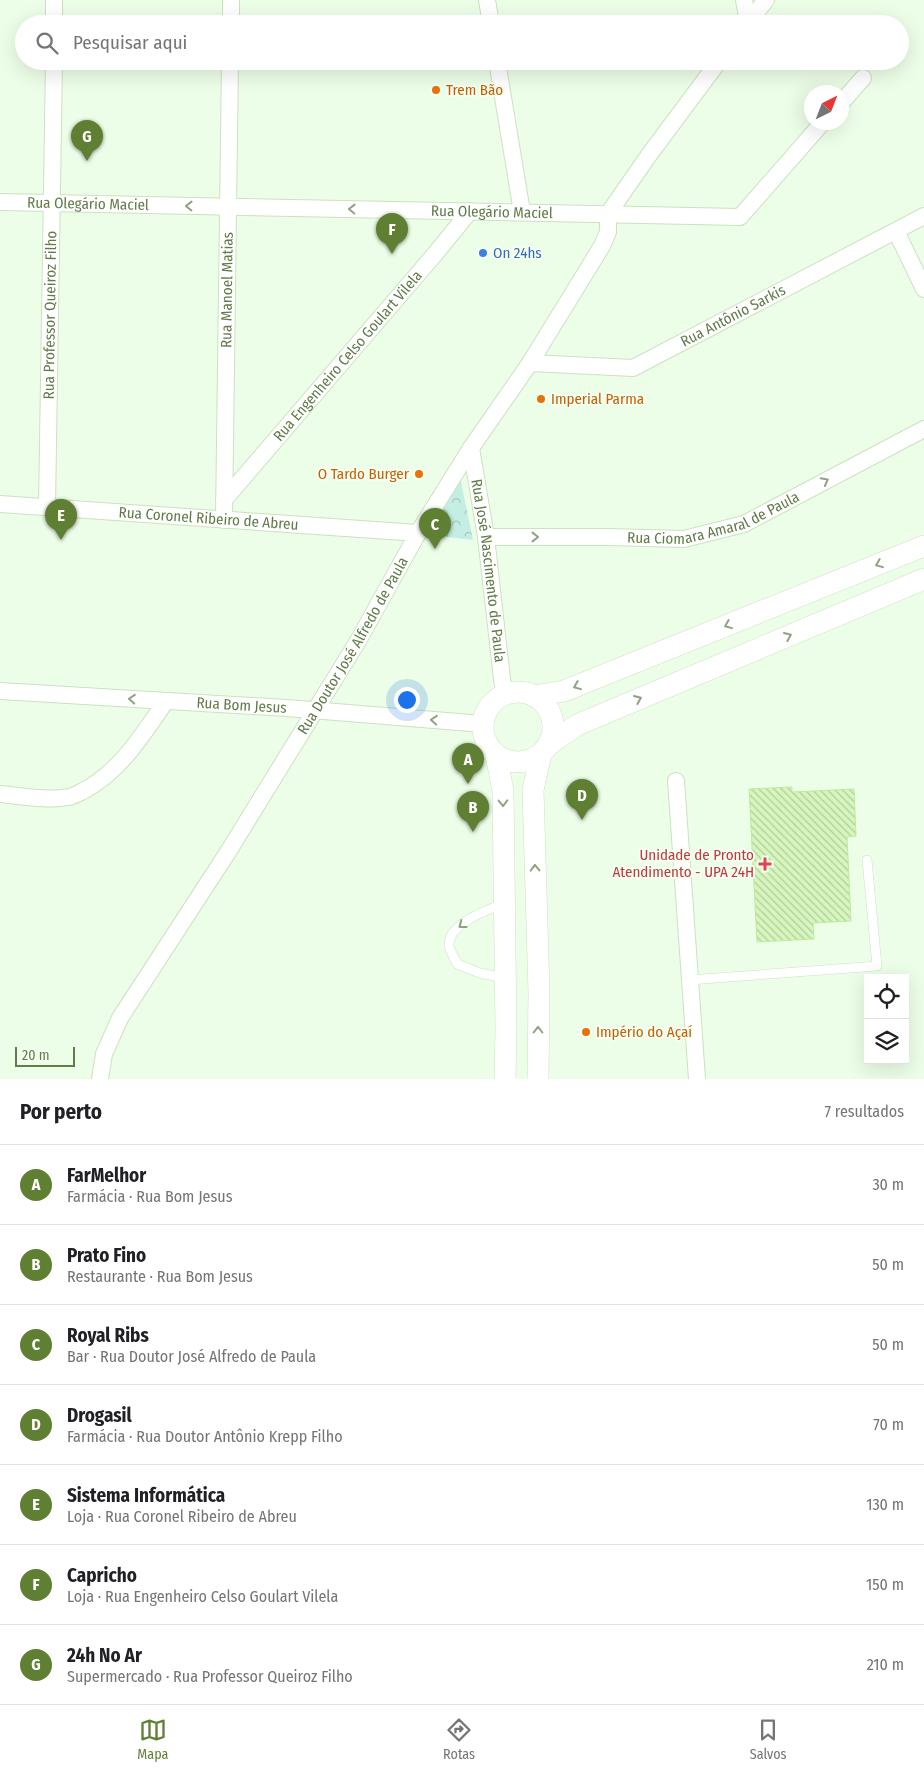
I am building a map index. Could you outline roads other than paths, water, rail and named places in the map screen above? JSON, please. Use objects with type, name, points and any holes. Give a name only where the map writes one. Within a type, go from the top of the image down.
[{"type":"street","points":[[54,0],[54,15]]},
{"type":"street","points":[[231,0],[231,15]]},
{"type":"street","points":[[487,0],[490,15]]},
{"type":"street","points":[[744,0],[747,15]]},
{"type":"street","points":[[754,15],[766,0]]},
{"type":"street","name":"Rua Professor Queiroz Filho","points":[[47,507],[54,70]]},
{"type":"street","name":"Rua Manoel Matias","points":[[224,520],[230,70]]},
{"type":"street","points":[[498,70],[522,212]]},
{"type":"street","points":[[608,214],[712,70]]},
{"type":"street","points":[[849,94],[863,78]]},
{"type":"street","name":"Rua Olegário Maciel","points":[[0,202],[740,217],[816,130]]},
{"type":"street","name":"Rua Engenheiro Celso Goulart Vilela","points":[[224,500],[470,211]]},
{"type":"street","name":"Rua Doutor José Alfredo de Paula","points":[[100,1079],[104,1054],[120,1018],[228,852],[358,641],[418,533],[471,448],[530,364],[602,246],[608,232],[608,214]]},
{"type":"street","name":"Rua Antônio Sarkis","points":[[530,364],[633,368],[924,216]]},
{"type":"street","points":[[896,231],[924,289]]},
{"type":"street","name":"Rua Ciomara Amaral de Paula","points":[[486,537],[607,536],[684,539],[744,524],[924,429]]},
{"type":"street","name":"Rua José Nascimento de Paula","points":[[471,448],[486,537],[502,679],[506,694]]},
{"type":"street","name":"Rua Coronel Ribeiro de Abreu","points":[[0,504],[418,533]]},
{"type":"street","points":[[534,696],[564,691],[924,546]]},
{"type":"street","points":[[538,1079],[538,992],[533,790],[544,750],[552,735],[552,718],[543,703],[525,692],[506,694],[490,706],[485,714],[483,724],[484,736],[489,746],[496,755],[507,761],[519,763],[531,760],[544,750],[577,725],[924,579]]},
{"type":"street","name":"Rua Bom Jesus","points":[[0,690],[314,710],[483,724]]},
{"type":"street","points":[[0,794],[49,798],[71,797],[96,785],[112,772],[140,738],[166,701]]},
{"type":"street","points":[[496,755],[503,791],[506,1079]]},
{"type":"street","points":[[676,781],[697,1079]]},
{"type":"lane","points":[[689,980],[877,966],[867,860]]},
{"type":"lane","points":[[505,902],[462,923],[453,932],[449,944],[457,964],[480,974],[506,978]]},
{"type":"place","name":"Trem Bão","points":[[436,90]]},
{"type":"place","name":"24h No Ar","points":[[87,161]]},
{"type":"place","name":"On 24hs","points":[[483,253]]},
{"type":"place","name":"Capricho","points":[[392,254]]},
{"type":"place","name":"Imperial Parma","points":[[541,399]]},
{"type":"place","name":"O Tardo Burger","points":[[419,474]]},
{"type":"place","name":"Sistema Informática","points":[[61,540]]},
{"type":"place","name":"Royal Ribs","points":[[435,549]]},
{"type":"place","name":"FarMelhor","points":[[468,784]]},
{"type":"place","name":"Drogasil","points":[[582,820]]},
{"type":"place","name":"Prato Fino","points":[[473,832]]},
{"type":"place","name":"Unidade de Pronto Atendimento - UPA 24H","points":[[765,864]]},
{"type":"place","name":"Império do Açaí","points":[[586,1032]]}]
